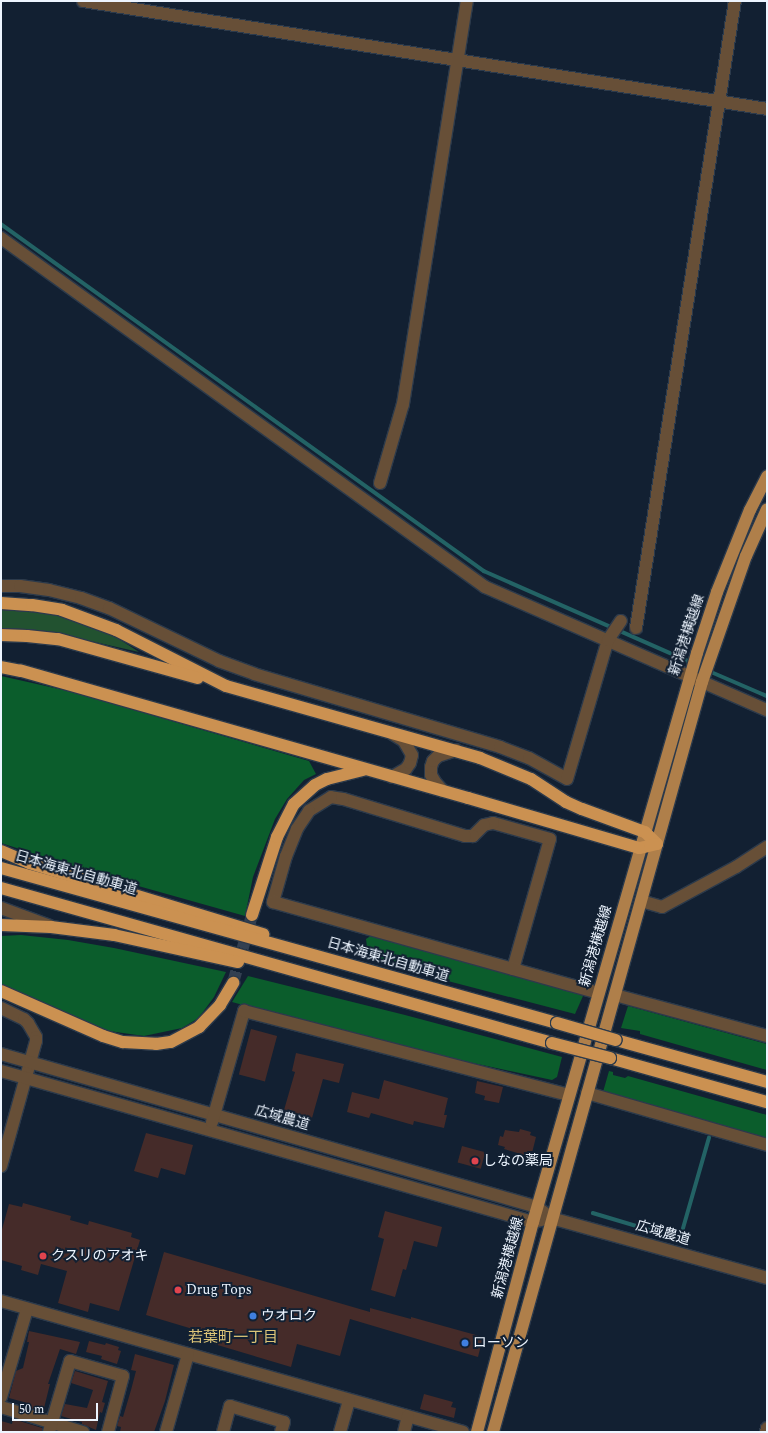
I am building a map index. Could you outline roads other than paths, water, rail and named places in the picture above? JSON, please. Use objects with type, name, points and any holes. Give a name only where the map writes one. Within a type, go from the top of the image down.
[{"type":"highway","points":[[1,603],[32,605],[62,610],[87,618],[116,630],[226,686]]},
{"type":"highway","points":[[1,635],[58,639],[456,750],[531,779],[566,802],[582,810],[645,832],[657,844]]},
{"type":"highway","points":[[1,667],[28,673],[639,848],[657,844]]},
{"type":"highway","points":[[252,915],[277,837],[294,804],[315,785],[327,779],[350,772],[366,770]]},
{"type":"highway","points":[[1,851],[29,863],[240,925],[351,965]]},
{"type":"highway","name":"日本海東北自動車道","points":[[1,868],[767,1082]]},
{"type":"highway","points":[[1,888],[767,1102]]},
{"type":"highway","points":[[1,925],[51,927],[114,935],[349,985]]},
{"type":"highway","points":[[1,991],[103,1036],[123,1042],[156,1044],[171,1042],[199,1028],[220,1005],[233,983]]},
{"type":"main road","name":"新潟港横越線","points":[[477,1432],[533,1222],[639,848],[690,677],[717,592],[750,510],[767,476]]},
{"type":"main road","name":"新潟港横越線","points":[[493,1432],[551,1218],[702,682],[746,556],[767,509]]},
{"type":"street","points":[[83,1],[767,109]]},
{"type":"street","points":[[380,483],[402,404],[467,1]]},
{"type":"street","points":[[636,628],[735,1]]},
{"type":"street","points":[[1,238],[485,587],[767,710]]},
{"type":"street","points":[[1,586],[20,586],[42,589],[81,598],[109,608],[189,648],[226,664],[270,679],[500,747],[529,758],[567,779],[608,640],[620,622]]},
{"type":"street","points":[[390,732],[404,741],[412,755],[410,763],[406,769],[392,777]]},
{"type":"street","points":[[443,791],[431,775],[431,767],[433,761],[438,756],[456,750]]},
{"type":"street","points":[[513,969],[550,839],[493,823],[484,825],[472,836],[465,836],[343,799],[331,797],[309,811],[297,829],[286,856],[273,902],[513,969],[599,993]]},
{"type":"street","points":[[641,901],[662,907],[736,867],[767,847]]},
{"type":"street","points":[[1,908],[51,927]]},
{"type":"street","points":[[615,995],[767,1036]]},
{"type":"street","points":[[1,1008],[24,1019],[33,1030],[36,1041],[1,1166]]},
{"type":"street","points":[[210,1131],[244,1011],[569,1095]]},
{"type":"street","name":"広域農道","points":[[1,1054],[538,1207],[551,1218],[767,1278]]},
{"type":"street","name":"広域農道","points":[[1,1071],[533,1222],[551,1218]]},
{"type":"street","points":[[587,1092],[767,1145]]},
{"type":"street","points":[[1,1301],[463,1432]]},
{"type":"street","points":[[1,1397],[27,1309]]},
{"type":"street","points":[[166,1432],[188,1354]]},
{"type":"street","points":[[50,1428],[70,1361],[123,1376],[108,1432]]},
{"type":"street","points":[[340,1432],[349,1400]]},
{"type":"street","points":[[223,1432],[230,1406],[284,1422],[281,1432]]},
{"type":"street","points":[[1,1407],[50,1428],[83,1432]]},
{"type":"street","points":[[404,1432],[408,1416]]},
{"type":"street","points":[[766,1432],[767,1428]]},
{"type":"waterway","points":[[1,224],[484,571],[693,663]]},
{"type":"waterway","points":[[709,671],[767,696]]},
{"type":"waterway","points":[[593,1213],[680,1239],[709,1138]]},
{"type":"tunnel","points":[[233,983],[252,915]]},
{"type":"place","name":"しなの薬局","points":[[475,1161]]},
{"type":"place","name":"クスリのアオキ","points":[[43,1256]]},
{"type":"place","name":"Drug Tops","points":[[178,1290]]},
{"type":"place","name":"ウオロク","points":[[253,1316]]},
{"type":"place","name":"ローソン","points":[[465,1343]]},
{"type":"district","name":"若葉町一丁目","points":[[233,1338]]}]
